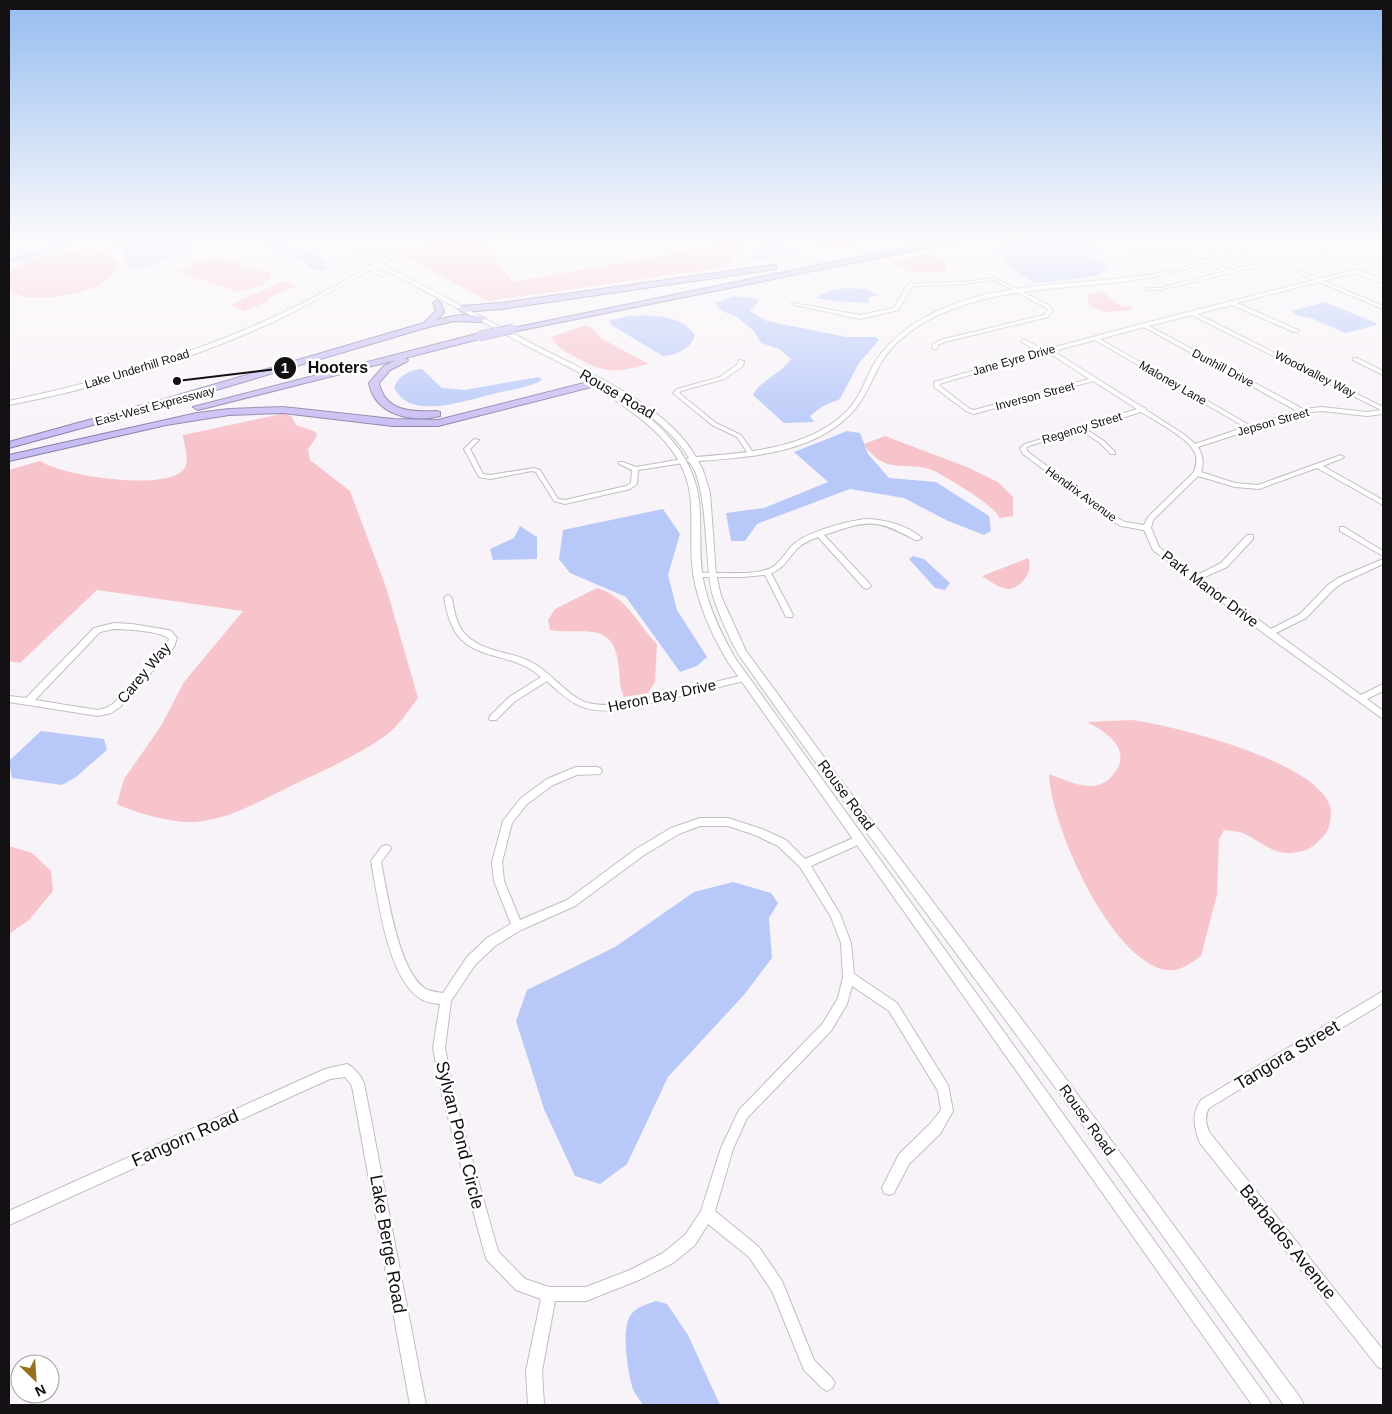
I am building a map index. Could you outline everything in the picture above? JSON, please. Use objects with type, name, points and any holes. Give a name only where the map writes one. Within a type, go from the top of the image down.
[{"type":"highway","points":[[422,326],[437,316],[440,312],[438,306]]},
{"type":"highway","points":[[9,446],[182,398],[422,326],[472,321],[481,311],[501,306]]},
{"type":"highway","points":[[501,306],[472,321],[421,353],[386,368],[374,383],[374,392],[381,404],[392,410],[409,414],[444,413],[591,381]]},
{"type":"highway","name":"East-West Expressway","points":[[9,446],[472,321],[501,324],[591,306]]},
{"type":"highway","name":"East-West Expressway","points":[[9,458],[406,353],[472,321],[512,329],[627,306]]},
{"type":"highway","points":[[9,458],[229,411],[290,410],[383,423],[411,425],[438,423],[591,381]]},
{"type":"street","name":"Lake Underhill Road","points":[[9,397],[83,380],[194,349],[290,306]]},
{"type":"street","name":"Lake Underhill Road","points":[[9,403],[124,374],[287,313],[300,306]]},
{"type":"street","name":"Rouse Road","points":[[443,306],[591,381],[630,398],[659,419],[680,441],[694,460],[706,493],[704,602],[716,632],[744,678],[858,840],[1262,1405]]},
{"type":"street","name":"Rouse Road","points":[[445,306],[472,321]]},
{"type":"street","points":[[804,306],[867,317],[896,309],[898,306]]},
{"type":"street","points":[[621,463],[635,469],[683,461],[751,454],[800,441],[841,419],[861,397],[878,361],[887,350],[918,324],[956,306]]},
{"type":"street","points":[[935,348],[936,344],[942,340],[1050,314],[1051,310],[1047,306]]},
{"type":"street","name":"Jane Eyre Drive","points":[[974,412],[968,410],[937,387],[936,383],[1095,338],[1220,306]]},
{"type":"street","points":[[1239,306],[1296,331]]},
{"type":"street","name":"Woodvalley Way","points":[[1192,313],[1383,410]]},
{"type":"street","name":"Dunhill Drive","points":[[1143,326],[1302,411]]},
{"type":"street","name":"Maloney Lane","points":[[1095,338],[1251,428]]},
{"type":"street","points":[[1024,341],[1045,352],[1056,355],[1173,428],[1194,446],[1200,463],[1197,473],[1150,519],[1147,528]]},
{"type":"street","points":[[1355,359],[1383,373]]},
{"type":"street","points":[[741,361],[740,365],[732,373],[679,390],[676,393],[714,424],[739,436],[751,454]]},
{"type":"street","name":"Inverson Street","points":[[974,412],[1095,380]]},
{"type":"street","name":"Rouse Road","points":[[591,381],[652,423],[669,440],[683,461],[695,500],[705,574],[742,652],[1295,1405]]},
{"type":"street","name":"Regency Street","points":[[1023,448],[1027,445],[1143,409]]},
{"type":"street","name":"Jepson Street","points":[[1194,446],[1302,411],[1322,409],[1367,414],[1383,410]]},
{"type":"street","points":[[1081,428],[1102,442],[1113,453]]},
{"type":"street","points":[[476,440],[466,449],[481,476],[490,477],[532,469],[538,472],[556,500],[565,502],[628,488],[634,484],[633,472],[635,469]]},
{"type":"street","name":"Hendrix Avenue","points":[[1023,448],[1026,453],[1114,519],[1123,524],[1147,528]]},
{"type":"street","points":[[1197,473],[1238,487],[1259,487],[1341,457]]},
{"type":"street","points":[[1318,466],[1383,503]]},
{"type":"street","points":[[705,574],[767,572],[785,562],[792,550],[801,542],[855,520],[879,520],[894,525],[918,538]]},
{"type":"street","name":"Park Manor Drive","points":[[1147,528],[1156,548],[1383,716]]},
{"type":"street","points":[[1342,529],[1383,554]]},
{"type":"street","points":[[819,534],[867,586]]},
{"type":"street","points":[[1196,578],[1224,565],[1250,537]]},
{"type":"street","points":[[1269,632],[1303,616],[1331,587],[1341,580],[1383,561]]},
{"type":"street","points":[[767,572],[789,615]]},
{"type":"street","name":"Heron Bay Drive","points":[[448,598],[457,629],[470,643],[483,651],[526,663],[582,705],[605,709],[744,678]]},
{"type":"street","name":"Carey Way","points":[[9,699],[28,702],[98,713],[108,711],[117,705],[165,652],[171,645],[173,638],[168,633],[117,625],[97,630],[28,702]]},
{"type":"street","points":[[493,718],[511,700],[546,678]]},
{"type":"street","points":[[1360,699],[1383,687]]},
{"type":"street","points":[[517,926],[499,881],[497,862],[508,821],[524,802],[550,782],[576,771],[597,771]]},
{"type":"street","name":"Sylvan Pond Circle","points":[[700,822],[728,822],[758,832],[782,844],[804,864],[835,914],[846,943],[849,977],[843,1000],[828,1027],[743,1114],[726,1148],[706,1214],[690,1240],[668,1258],[634,1275],[586,1294],[548,1294],[522,1285],[492,1255],[448,1095],[439,1048],[446,999],[471,961],[491,942],[517,926],[572,903],[640,852],[675,831],[700,822]]},
{"type":"street","points":[[804,864],[858,840]]},
{"type":"street","points":[[386,849],[376,861],[394,946],[408,979],[423,994],[446,999]]},
{"type":"street","points":[[849,977],[892,1007],[944,1089],[946,1110],[936,1129],[904,1159],[889,1188]]},
{"type":"street","name":"Tangora Street","points":[[1199,1119],[1200,1110],[1205,1104],[1383,997]]},
{"type":"street","name":"Fangorn Road","points":[[9,1218],[329,1073],[347,1070],[358,1082]]},
{"type":"street","name":"Lake Berge Road","points":[[358,1082],[418,1405]]},
{"type":"street","name":"Barbados Avenue","points":[[1199,1119],[1205,1138],[1383,1362]]},
{"type":"street","points":[[706,1214],[754,1252],[777,1286],[809,1365],[827,1383]]},
{"type":"street","points":[[536,1405],[534,1371],[548,1294]]},
{"type":"shaded area","points":[[232,306],[256,306],[244,311]]},
{"type":"shaded area","points":[[1132,306],[1131,310],[1105,312],[1091,307]]},
{"type":"shaded area","points":[[584,326],[591,327],[602,339],[649,364],[620,370],[597,367],[565,352],[551,337]]},
{"type":"shaded area","points":[[286,413],[292,417],[296,425],[316,432],[317,436],[308,449],[310,460],[350,491],[386,587],[418,698],[395,728],[374,744],[325,770],[230,814],[206,821],[186,822],[155,817],[124,807],[117,804],[124,779],[161,726],[184,682],[243,611],[97,590],[20,663],[9,661],[9,470],[40,461],[69,472],[91,476],[137,481],[157,480],[174,476],[184,469],[187,457],[183,435]]},
{"type":"shaded area","points":[[885,436],[967,467],[998,482],[1013,497],[1013,516],[999,518],[980,499],[932,470],[887,464],[881,461],[864,444]]},
{"type":"shaded area","points":[[1028,558],[1030,565],[1026,577],[1010,589],[999,587],[982,576]]},
{"type":"shaded area","points":[[597,588],[608,592],[624,604],[657,644],[655,682],[648,693],[624,697],[615,649],[609,640],[602,635],[583,631],[550,630],[548,620],[555,609]]},
{"type":"shaded area","points":[[1132,720],[1152,723],[1214,739],[1280,764],[1307,780],[1325,797],[1331,815],[1326,833],[1314,846],[1305,850],[1288,853],[1276,851],[1243,833],[1224,830],[1219,839],[1217,895],[1201,956],[1176,970],[1166,970],[1145,961],[1124,942],[1105,917],[1087,888],[1072,856],[1052,797],[1049,774],[1073,783],[1092,786],[1106,782],[1116,771],[1120,763],[1120,755],[1114,741],[1101,730],[1087,722]]},
{"type":"shaded area","points":[[9,846],[32,853],[51,871],[53,891],[29,920],[9,934]]},
{"type":"water","points":[[717,306],[754,306],[750,311],[767,321],[846,337],[876,337],[879,340],[859,363],[840,399],[823,406],[810,416],[814,422],[784,423],[753,395],[760,386],[782,369],[791,359],[779,349],[761,343],[754,331],[736,316],[724,312]]},
{"type":"water","points":[[1310,306],[1335,306],[1376,323],[1376,325],[1346,333],[1311,318],[1298,316],[1292,311]]},
{"type":"water","points":[[629,316],[656,316],[674,319],[689,328],[695,335],[687,348],[663,356],[610,324],[610,320]]},
{"type":"water","points":[[422,369],[442,388],[464,390],[539,377],[542,380],[525,387],[454,404],[425,406],[412,404],[401,398],[394,387],[405,374]]},
{"type":"water","points":[[847,431],[860,433],[868,454],[889,478],[936,482],[989,516],[991,531],[984,535],[948,521],[904,498],[850,489],[757,524],[745,541],[731,541],[726,513],[764,508],[828,482],[794,452]]},
{"type":"water","points":[[663,509],[680,534],[668,575],[677,610],[707,657],[697,666],[680,672],[626,597],[570,573],[559,559],[563,530]]},
{"type":"water","points":[[520,526],[537,537],[537,559],[493,560],[490,549],[514,538]]},
{"type":"water","points":[[913,556],[924,559],[950,583],[945,590],[935,588],[909,559]]},
{"type":"water","points":[[41,731],[104,739],[107,750],[76,777],[62,785],[12,778],[9,761]]},
{"type":"water","points":[[733,882],[771,893],[778,903],[769,918],[772,958],[743,996],[668,1077],[627,1164],[600,1184],[575,1176],[544,1109],[516,1021],[527,990],[615,947],[694,892]]},
{"type":"water","points":[[656,1301],[667,1304],[688,1335],[720,1405],[643,1405],[635,1393],[629,1373],[626,1352],[627,1323],[635,1310]]},
{"type":"place","name":"Hooters","points":[[177,381]]}]
